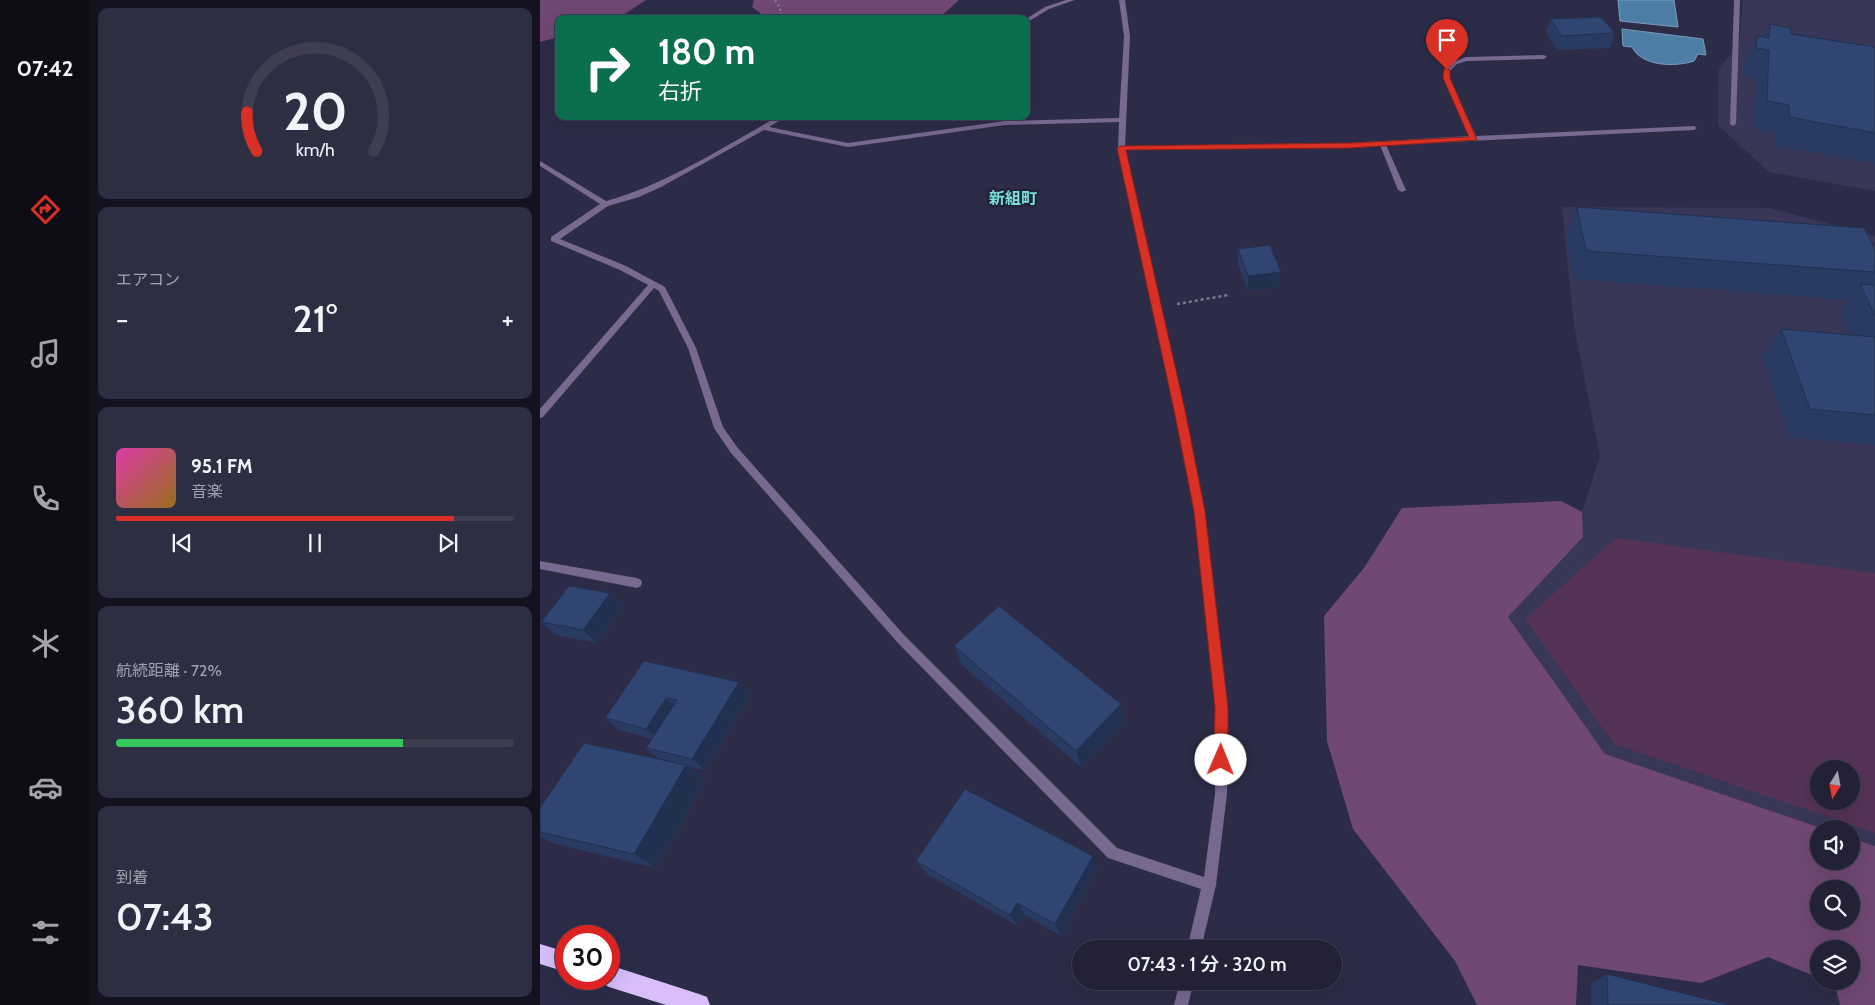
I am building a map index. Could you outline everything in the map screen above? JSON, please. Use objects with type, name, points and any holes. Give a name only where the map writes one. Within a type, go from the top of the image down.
[{"type":"highway","points":[[540,954],[555,959]]},
{"type":"highway","points":[[620,980],[699,1005]]},
{"type":"street","points":[[1030,19],[1047,8],[1072,0]]},
{"type":"street","points":[[1122,0],[1127,36],[1121,148],[1157,307],[1199,511],[1222,708],[1221,794],[1209,885],[1196,940]]},
{"type":"street","points":[[1733,124],[1737,0]]},
{"type":"street","points":[[1474,139],[1447,78],[1447,70],[1455,63],[1466,59],[1544,57]]},
{"type":"street","points":[[778,120],[658,185],[636,195],[605,204],[554,239],[615,265],[662,289],[692,348],[719,428],[734,450],[901,640],[1112,853],[1209,885]]},
{"type":"street","points":[[765,128],[848,145],[1005,123],[1122,120]]},
{"type":"street","points":[[1121,148],[1351,145],[1694,128]]},
{"type":"street","points":[[1382,143],[1402,190]]},
{"type":"street","points":[[540,162],[605,204]]},
{"type":"street","points":[[540,415],[653,284]]},
{"type":"street","points":[[540,565],[637,583]]},
{"type":"street","points":[[1181,1005],[1185,990]]},
{"type":"path","points":[[775,0],[780,8],[781,15]]},
{"type":"path","points":[[1157,307],[1228,295]]},
{"type":"shaded area","points":[[540,0],[646,0],[623,15],[555,15],[555,38],[540,42]]},
{"type":"shaded area","points":[[754,0],[959,0],[942,15],[763,15],[752,7]]},
{"type":"shaded area","points":[[1743,0],[1875,0],[1875,191],[1769,172],[1718,125],[1719,68],[1739,45]]},
{"type":"shaded area","points":[[1562,207],[1770,208],[1875,236],[1875,846],[1860,841],[1860,820],[1810,820],[1810,824],[1605,754],[1508,617],[1582,537],[1582,512],[1600,456],[1574,325]]},
{"type":"shaded area","points":[[1561,501],[1582,512],[1583,537],[1508,617],[1605,754],[1810,824],[1810,870],[1860,870],[1860,841],[1875,846],[1875,1005],[1840,1005],[1836,990],[1860,990],[1860,940],[1810,940],[1810,974],[1768,957],[1701,983],[1578,965],[1576,1005],[1477,1005],[1455,961],[1353,829],[1327,741],[1324,616],[1364,568],[1402,508]]},
{"type":"shaded area","points":[[1616,538],[1875,573],[1875,833],[1860,828],[1860,820],[1837,820],[1614,744],[1525,619]]},
{"type":"water","points":[[1618,0],[1674,0],[1678,27],[1620,21]]},
{"type":"water","points":[[1622,29],[1703,39],[1706,55],[1698,54],[1694,61],[1687,63],[1660,64],[1651,62],[1637,54],[1632,47],[1623,46]]},
{"type":"building","points":[[1601,17],[1615,33],[1562,36],[1550,19]]},
{"type":"building","points":[[1770,24],[1791,28],[1791,34],[1875,47],[1875,133],[1789,117],[1789,105],[1767,101],[1769,50],[1756,48],[1757,36],[1769,38]]},
{"type":"building","points":[[1577,207],[1864,228],[1875,249],[1875,272],[1586,251]]},
{"type":"building","points":[[1270,245],[1281,272],[1248,276],[1238,249]]},
{"type":"building","points":[[1860,284],[1875,285],[1875,316]]},
{"type":"building","points":[[1781,329],[1875,337],[1875,415],[1810,409]]},
{"type":"building","points":[[569,586],[610,593],[583,630],[541,622]]},
{"type":"building","points":[[999,606],[1121,704],[1076,751],[954,646]]},
{"type":"building","points":[[644,661],[739,682],[692,759],[646,748],[677,700],[666,698],[646,729],[605,718]]},
{"type":"building","points":[[584,743],[686,765],[634,854],[540,832],[540,808]]},
{"type":"building","points":[[965,789],[1093,856],[1055,924],[1017,903],[1010,915],[916,861]]},
{"type":"building","points":[[1607,974],[1730,1005],[1608,1005]]},
{"type":"district","name":"新組町","points":[[1013,198]]},
{"type":"route","points":[[1221,760],[1222,708],[1199,511],[1180,410],[1121,148],[1351,145],[1474,139],[1447,78],[1447,70]]}]
